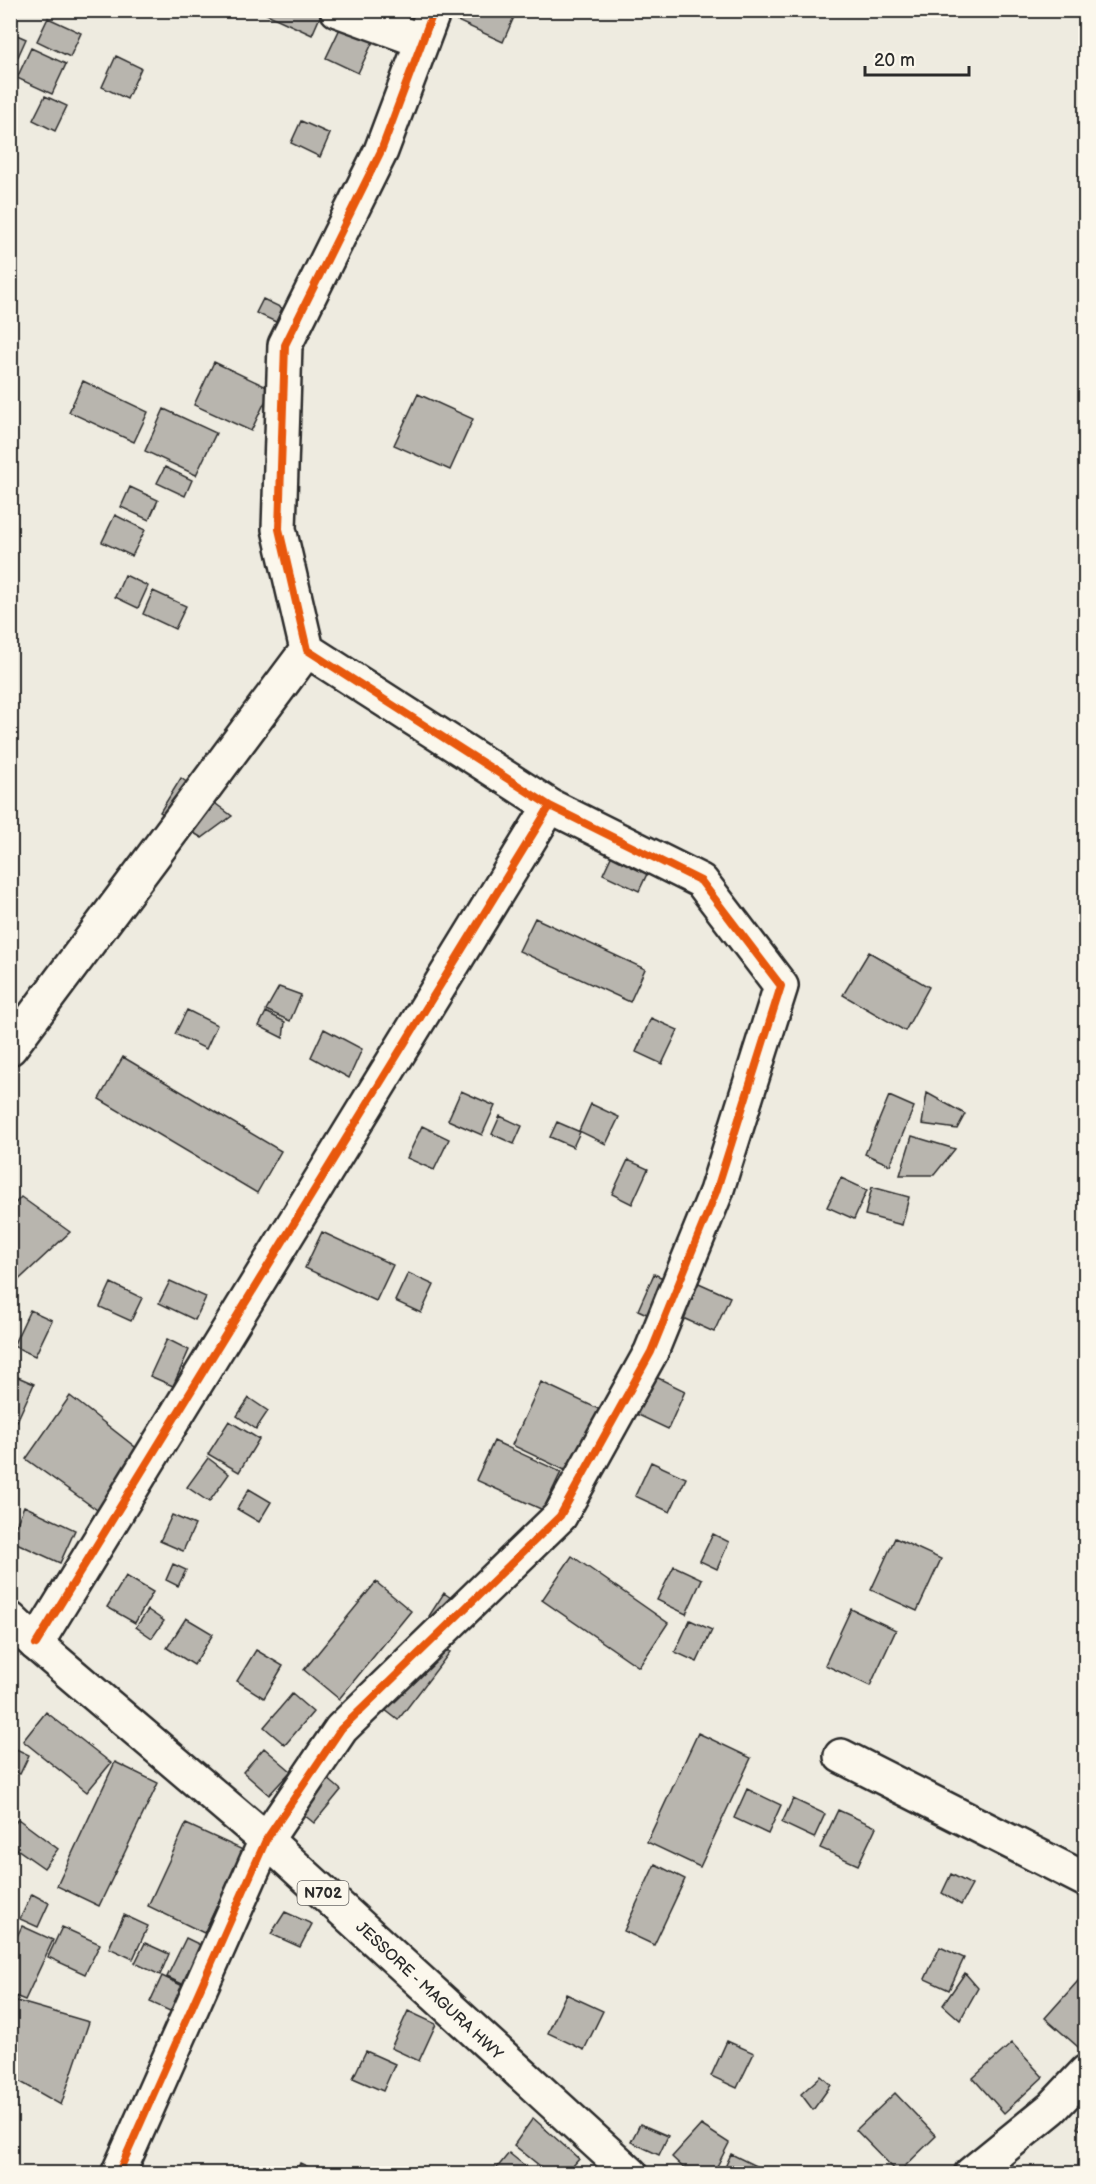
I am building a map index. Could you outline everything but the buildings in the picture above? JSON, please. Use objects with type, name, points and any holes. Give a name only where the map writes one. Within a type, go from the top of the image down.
[{"type":"main road","points":[[337,10],[423,41]]},
{"type":"main road","points":[[118,2174],[266,1840],[341,1729],[560,1516],[651,1352],[716,1192],[781,986],[702,881],[550,806],[307,650],[279,529],[285,345],[381,151],[434,10]]},
{"type":"main road","points":[[10,1048],[307,650]]},
{"type":"main road","points":[[36,1644],[550,806]]},
{"type":"main road","name":"JESSORE - MAGURA HWY","points":[[10,1619],[36,1644],[266,1840],[631,2174]]},
{"type":"main road","points":[[841,1756],[1086,1880]]},
{"type":"main road","points":[[971,2174],[1052,2108],[1086,2072]]},
{"type":"cycle path","points":[[36,1644],[550,806],[307,650],[279,529],[285,345],[381,151],[434,10]]},
{"type":"cycle path","points":[[118,2174],[266,1840],[341,1729],[560,1516],[651,1352],[716,1192],[781,986],[701,881],[550,806]]}]
